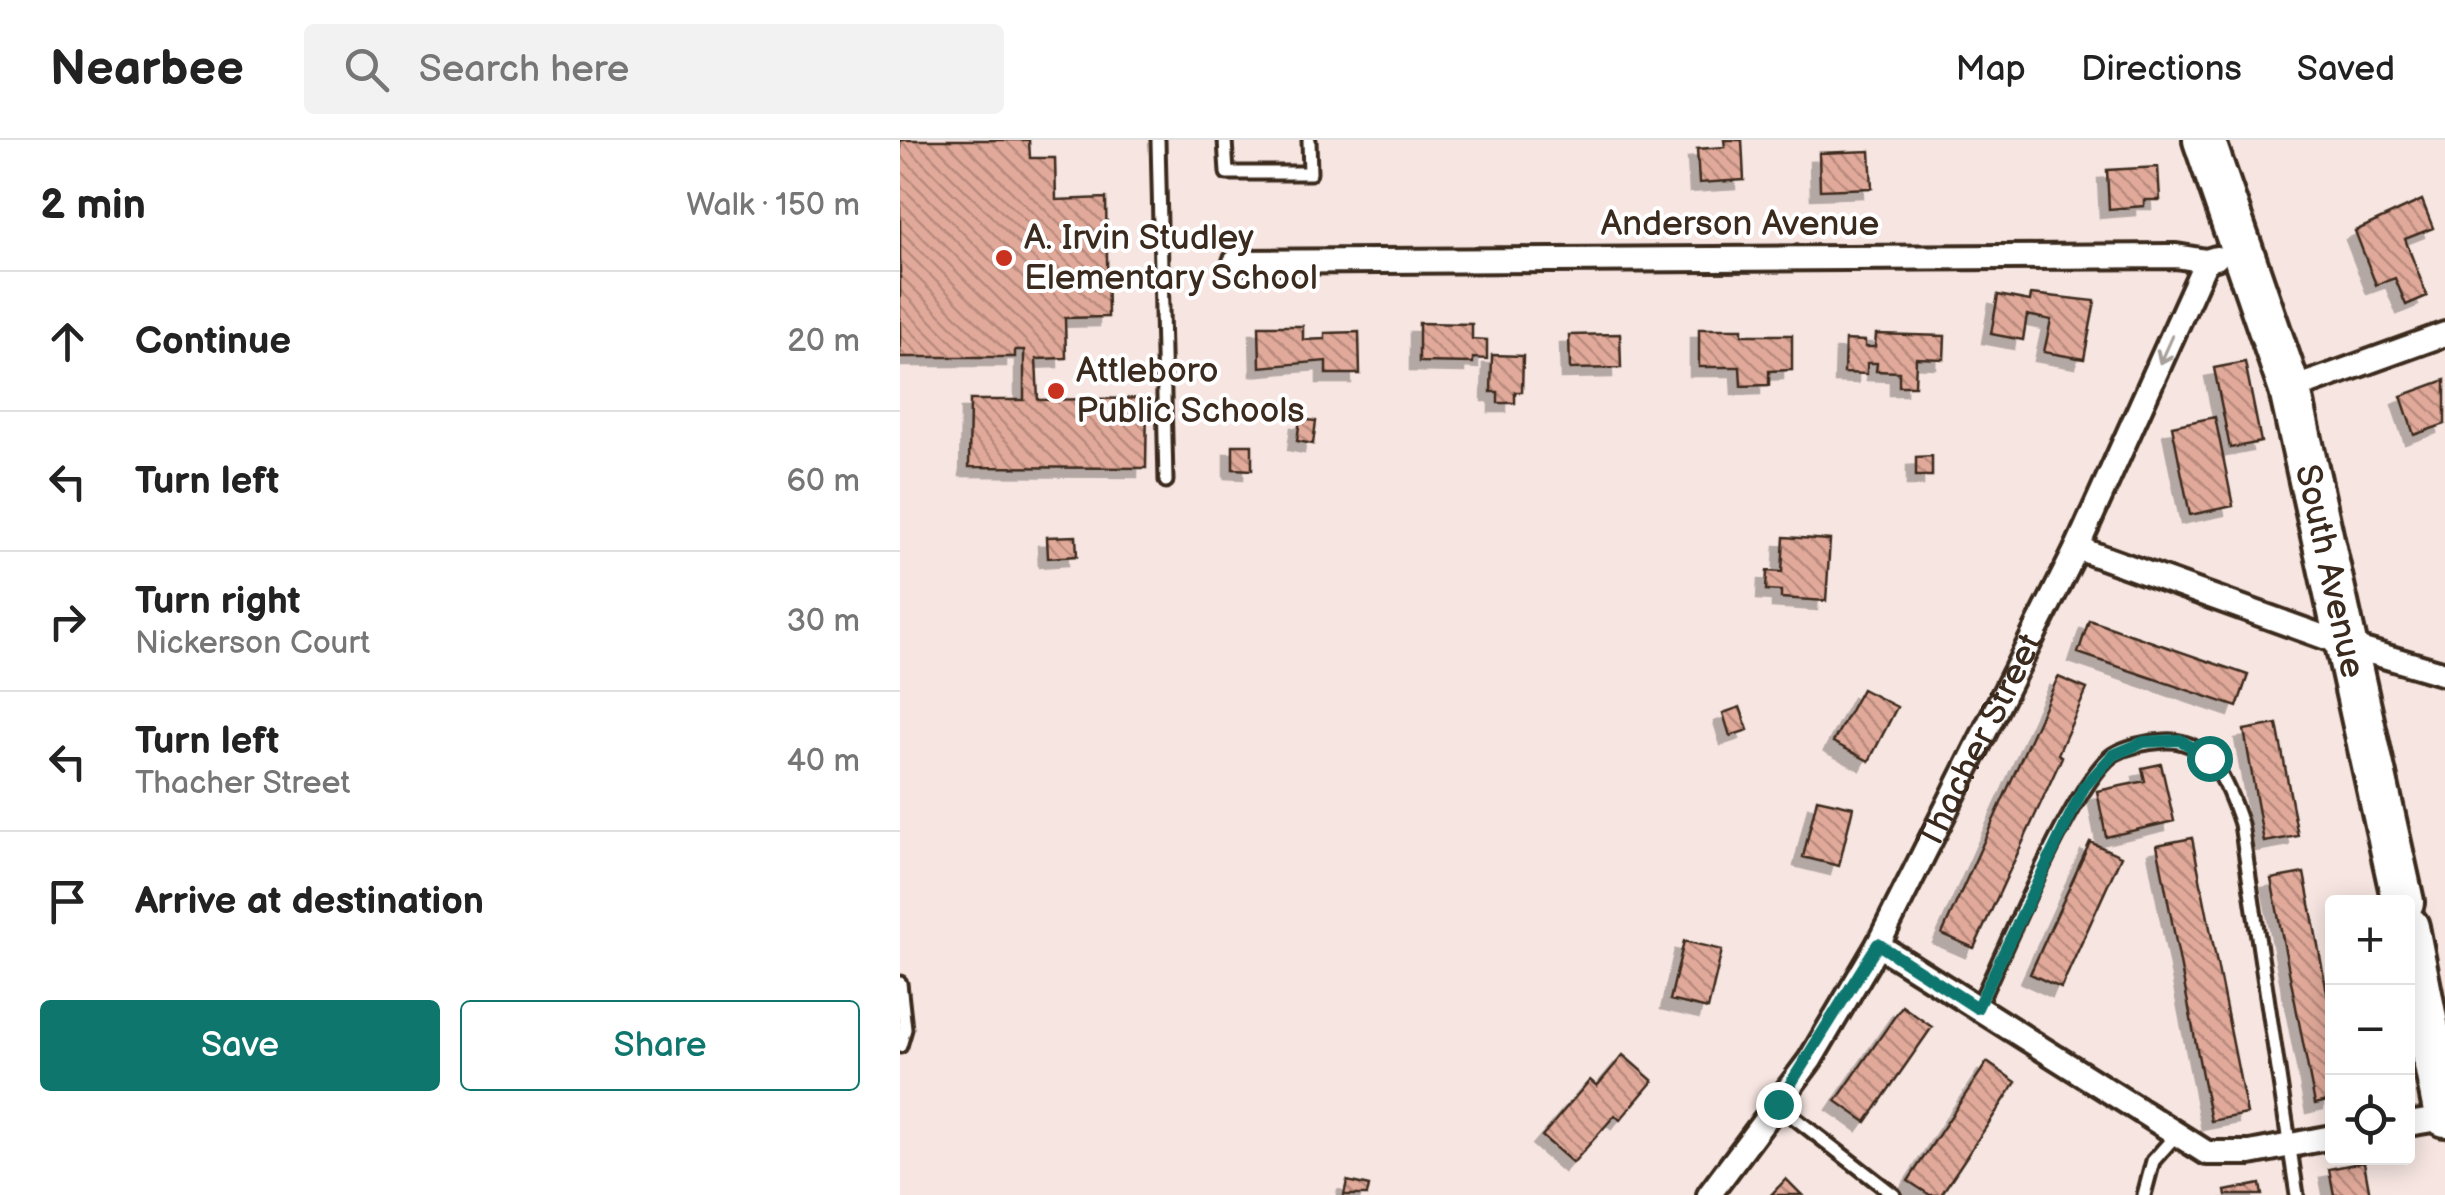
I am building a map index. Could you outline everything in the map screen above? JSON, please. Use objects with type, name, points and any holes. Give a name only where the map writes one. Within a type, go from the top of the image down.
[{"type":"highway","points":[[2204,140],[2224,254]]},
{"type":"highway","name":"South Avenue","points":[[2224,254],[2290,390],[2401,895]]},
{"type":"highway","points":[[2415,963],[2445,1117]]},
{"type":"street","name":"Anderson Avenue","points":[[1235,262],[2224,254]]},
{"type":"street","name":"Thacher Street","points":[[1708,1195],[1778,1104],[1878,944],[2224,254]]},
{"type":"street","points":[[2290,390],[2445,334]]},
{"type":"street","points":[[2076,548],[2346,644],[2445,674]]},
{"type":"street","points":[[1878,944],[2206,1153],[2229,1155],[2325,1139]]},
{"type":"street","points":[[2415,1123],[2445,1117]]},
{"type":"lane","points":[[1158,140],[1166,481]]},
{"type":"lane","points":[[1226,140],[1227,173],[1310,173],[1309,140]]},
{"type":"lane","points":[[1977,1008],[2084,787],[2113,755],[2144,742],[2180,740],[2209,758],[2228,787],[2241,824],[2297,1195]]},
{"type":"lane","points":[[900,983],[905,1029],[900,1046]]},
{"type":"lane","points":[[1778,1104],[1894,1195]]},
{"type":"lane","points":[[2144,1195],[2154,1161],[2175,1136]]},
{"type":"building","name":"A. Irvin Studley Elementary School","points":[[900,140],[1029,140],[1030,158],[1055,158],[1056,200],[1106,198],[1108,317],[1065,318],[1066,358],[1036,359],[1038,400],[1147,398],[1146,468],[969,467],[970,400],[1024,400],[1024,350],[1015,350],[1015,357],[900,357]]},
{"type":"building","points":[[1724,140],[1742,140],[1744,180],[1699,183],[1697,149],[1725,147]]},
{"type":"building","points":[[1870,151],[1872,188],[1820,190],[1819,153]]},
{"type":"building","points":[[2158,167],[2160,200],[2144,200],[2144,206],[2109,209],[2107,170]]},
{"type":"building","points":[[2422,200],[2433,228],[2405,239],[2427,296],[2406,305],[2395,278],[2376,285],[2355,231]]},
{"type":"building","points":[[2031,294],[2095,301],[2084,359],[2044,352],[2051,320],[2027,315],[2023,340],[1991,334],[1998,295],[2030,301]]},
{"type":"building","points":[[1419,323],[1472,324],[1472,339],[1487,340],[1487,359],[1473,358],[1473,363],[1419,362]]},
{"type":"building","points":[[1259,326],[1303,326],[1303,340],[1325,339],[1325,333],[1359,332],[1360,374],[1326,374],[1326,361],[1260,367]]},
{"type":"building","points":[[1699,329],[1742,329],[1742,335],[1792,335],[1792,370],[1769,371],[1769,385],[1741,386],[1740,367],[1699,367]]},
{"type":"building","points":[[1620,334],[1621,368],[1570,369],[1569,335]]},
{"type":"building","points":[[1876,334],[1945,336],[1944,359],[1916,358],[1915,386],[1899,386],[1899,372],[1876,371],[1877,363],[1867,363],[1867,374],[1844,373],[1845,340],[1865,341],[1865,347],[1875,347]]},
{"type":"building","points":[[1492,355],[1523,356],[1522,392],[1515,392],[1515,403],[1498,403],[1498,392],[1491,392]]},
{"type":"building","points":[[2245,362],[2261,442],[2230,448],[2214,368]]},
{"type":"building","points":[[2445,380],[2445,424],[2414,435],[2401,396]]},
{"type":"building","points":[[2215,417],[2233,506],[2190,515],[2172,426]]},
{"type":"building","points":[[1300,419],[1316,421],[1313,444],[1297,441]]},
{"type":"building","points":[[1233,445],[1252,445],[1252,470],[1233,469]]},
{"type":"building","points":[[1932,456],[1932,476],[1916,476],[1916,457]]},
{"type":"building","points":[[1076,536],[1077,556],[1048,558],[1047,537]]},
{"type":"building","points":[[1784,537],[1830,540],[1826,601],[1781,598],[1781,591],[1766,590],[1767,571],[1782,572]]},
{"type":"building","points":[[2089,620],[2248,675],[2237,707],[2078,653]]},
{"type":"building","points":[[2058,677],[2087,689],[2058,754],[2062,757],[1974,948],[1942,934]]},
{"type":"building","points":[[1862,689],[1897,707],[1869,761],[1833,742]]},
{"type":"building","points":[[1740,707],[1748,730],[1730,736],[1723,713]]},
{"type":"building","points":[[2277,724],[2298,836],[2264,842],[2244,730]]},
{"type":"building","points":[[2161,764],[2174,821],[2106,837],[2097,791],[2145,781],[2142,768]]},
{"type":"building","points":[[1817,799],[1853,807],[1839,866],[1803,857]]},
{"type":"building","points":[[2192,838],[2247,1114],[2211,1121],[2157,845]]},
{"type":"building","points":[[2090,842],[2121,856],[2061,988],[2030,974]]},
{"type":"building","points":[[2304,873],[2325,982],[2325,1102],[2315,1104],[2271,879]]},
{"type":"building","points":[[1684,941],[1722,950],[1708,1009],[1670,1000]]},
{"type":"building","points":[[1902,1006],[1932,1027],[1866,1122],[1836,1101]]},
{"type":"building","points":[[1623,1055],[1653,1081],[1620,1120],[1615,1115],[1573,1163],[1542,1136],[1590,1080],[1597,1086]]},
{"type":"building","points":[[1987,1062],[2016,1082],[1941,1195],[1930,1195],[1908,1181]]},
{"type":"building","points":[[2365,1165],[2370,1195],[2334,1195],[2329,1169]]},
{"type":"building","points":[[1786,1179],[1802,1195],[1771,1195]]},
{"type":"building","points":[[1347,1181],[1369,1186],[1367,1195],[1344,1195]]},
{"type":"building","points":[[2260,1184],[2262,1195],[2226,1195],[2225,1191]]},
{"type":"place","name":"A. Irvin Studley Elementary School","points":[[1004,258]]},
{"type":"place","name":"Attleboro Public Schools","points":[[1056,391]]},
{"type":"route","points":[[1778,1104],[1810,1060],[1878,944],[1977,1008],[2084,787],[2113,755],[2144,742],[2180,740],[2209,758]]}]
